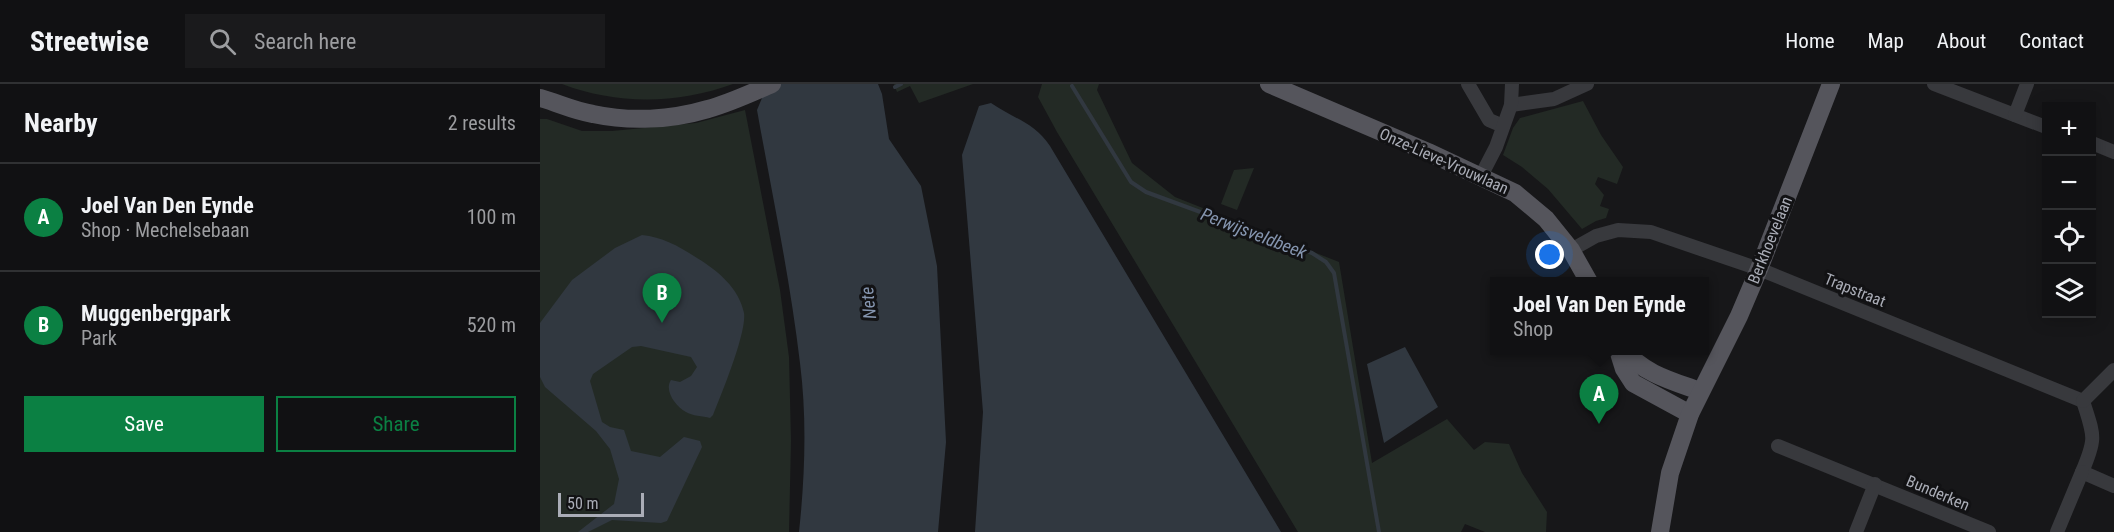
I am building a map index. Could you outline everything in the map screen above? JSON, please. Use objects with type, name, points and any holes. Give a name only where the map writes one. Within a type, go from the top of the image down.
[{"type":"main road","name":"Onze-Lieve-Vrouwlaan","points":[[1269,84],[1515,193],[1546,219],[1571,250],[1586,277]]},
{"type":"main road","name":"Berkhoevelaan","points":[[1660,532],[1670,473],[1690,414],[1739,316],[1831,84]]},
{"type":"main road","points":[[540,98],[568,108],[614,117],[660,117],[710,109],[766,87]]},
{"type":"main road","points":[[540,89],[555,95],[568,108]]},
{"type":"main road","points":[[540,108],[568,108]]},
{"type":"main road","points":[[1619,355],[1624,369],[1633,383],[1690,414]]},
{"type":"main road","points":[[1629,355],[1649,370],[1700,391]]},
{"type":"street","points":[[1468,84],[1489,120],[1503,126]]},
{"type":"street","points":[[1481,176],[1496,147],[1511,105],[1512,84]]},
{"type":"street","points":[[1511,105],[1554,99],[1587,84]]},
{"type":"street","points":[[1934,84],[2042,125]]},
{"type":"street","points":[[2015,115],[2026,84]]},
{"type":"street","points":[[2096,145],[2114,152]]},
{"type":"street","name":"Trapstraat","points":[[1571,250],[1596,236],[1618,230],[1651,232],[1759,269],[2084,401]]},
{"type":"street","points":[[2057,532],[2094,438],[2084,401],[2114,370]]},
{"type":"street","name":"Bunderken","points":[[1778,446],[1989,532]]},
{"type":"street","points":[[2082,472],[2114,486]]},
{"type":"street","points":[[1856,532],[1875,484]]},
{"type":"shaded area","points":[[562,84],[733,84],[691,95],[626,99],[604,96]]},
{"type":"shaded area","points":[[894,84],[973,84],[919,103],[910,86],[897,92]]},
{"type":"shaded area","points":[[1042,84],[1099,84],[1097,90],[1132,163],[1175,197],[1339,262],[1372,463],[1447,419],[1474,450],[1485,442],[1509,444],[1522,473],[1547,512],[1546,532],[1485,532],[1465,524],[1461,532],[1298,532],[1057,132],[1038,97]]},
{"type":"shaded area","points":[[1583,101],[1601,135],[1623,167],[1617,184],[1598,177],[1595,184],[1604,195],[1600,206],[1609,209],[1606,218],[1582,229],[1548,189],[1522,167],[1503,155],[1513,128],[1520,118]]},
{"type":"shaded area","points":[[745,110],[780,290],[789,357],[791,441],[789,532],[540,532],[540,119],[547,119],[582,131],[612,131],[696,123]]},
{"type":"shaded area","points":[[1254,168],[1237,210],[1221,204],[1234,170]]},
{"type":"water","name":"Nete","points":[[757,84],[878,84],[882,94],[889,139],[921,186],[937,266],[946,442],[938,532],[799,532],[803,490],[804,405],[786,268],[757,110],[762,98]]},
{"type":"water","points":[[991,103],[1037,131],[1050,146],[1281,532],[975,532],[983,412],[962,155],[979,106]]},
{"type":"water","points":[[642,235],[678,246],[719,274],[732,288],[741,304],[744,313],[742,334],[727,379],[710,418],[686,412],[675,402],[670,393],[671,380],[680,382],[691,376],[697,367],[691,357],[641,346],[632,347],[593,374],[590,381],[602,422],[610,427],[624,430],[631,451],[660,457],[684,437],[700,441],[702,447],[667,521],[661,523],[612,520],[588,532],[578,532],[614,504],[619,479],[610,449],[596,431],[545,387],[540,377],[540,323],[572,280],[615,248]]},
{"type":"water","points":[[1405,347],[1438,407],[1384,443],[1367,364]]},
{"type":"waterway","name":"Perwijsveldbeek","points":[[895,87],[901,84]]},
{"type":"waterway","name":"Perwijsveldbeek","points":[[1072,86],[1131,182],[1146,192],[1312,253],[1326,262],[1334,273],[1379,532]]},
{"type":"place","name":"Muggenbergpark","points":[[662,323]]},
{"type":"place","name":"Joel Van Den Eynde","points":[[1599,424]]}]
